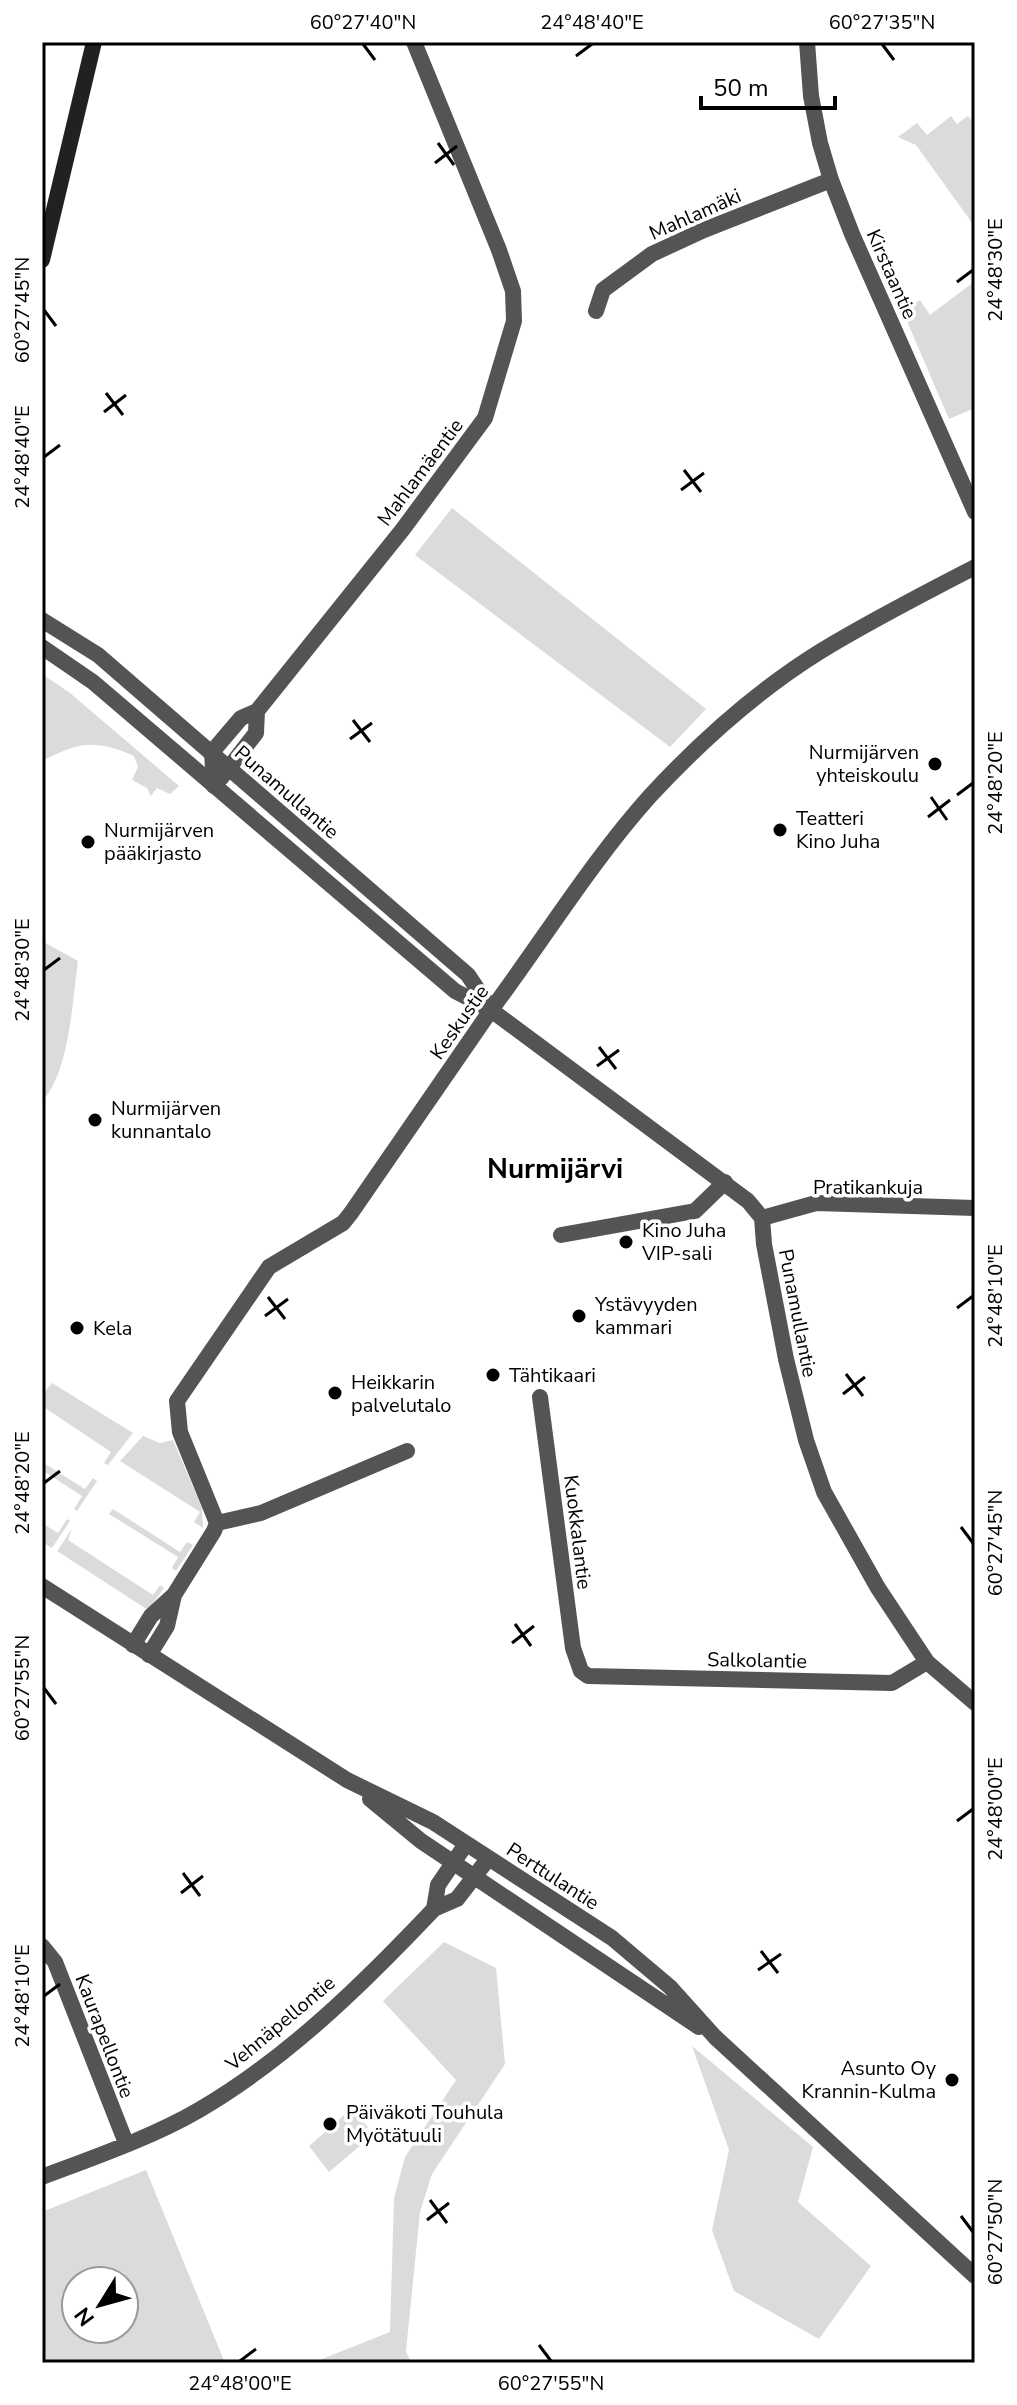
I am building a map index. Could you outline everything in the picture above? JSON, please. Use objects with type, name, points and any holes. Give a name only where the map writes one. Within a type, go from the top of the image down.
[{"type":"main road","points":[[42,260],[94,42]]},
{"type":"street","name":"Mahlamäentie","points":[[212,752],[241,718],[257,711],[403,529],[485,418],[514,321],[513,291],[499,250],[414,42]]},
{"type":"street","name":"Kirstaantie","points":[[807,42],[811,96],[831,180],[975,512]]},
{"type":"street","name":"Mahlamäki","points":[[596,311],[603,290],[652,254],[831,180]]},
{"type":"street","name":"Keskustie","points":[[217,1523],[180,1432],[177,1401],[269,1267],[343,1223],[491,1010],[639,810],[706,740],[774,684],[819,652],[975,567]]},
{"type":"street","name":"Punamullantie","points":[[42,620],[98,655],[212,752],[468,975],[491,1010]]},
{"type":"street","name":"Punamullantie","points":[[42,647],[93,682],[455,991],[491,1010],[748,1201],[762,1218],[786,1359],[806,1440],[824,1492],[878,1588],[927,1662],[975,1703]]},
{"type":"street","name":"Mahlamäentie","points":[[214,786],[256,733],[257,711]]},
{"type":"street","points":[[212,752],[214,786]]},
{"type":"street","points":[[561,1235],[695,1211],[725,1182]]},
{"type":"street","name":"Pratikankuja","points":[[762,1218],[816,1203],[975,1208]]},
{"type":"street","name":"Kuokkalantie","points":[[540,1397],[573,1648],[581,1671]]},
{"type":"street","points":[[133,1645],[151,1616],[174,1595],[217,1523],[261,1513],[407,1451]]},
{"type":"street","name":"Perttulantie","points":[[42,1586],[347,1780],[433,1822],[612,1938],[670,1987],[715,2037],[975,2276]]},
{"type":"street","points":[[149,1655],[167,1626],[174,1595]]},
{"type":"street","name":"Salkolantie","points":[[581,1671],[588,1676],[892,1683],[927,1662]]},
{"type":"street","name":"Perttulantie","points":[[347,1780],[421,1841],[715,2037]]},
{"type":"street","name":"Vehnäpellontie","points":[[434,1909],[438,1885],[466,1844]]},
{"type":"street","name":"Vehnäpellontie","points":[[42,2177],[197,2111],[252,2076],[311,2029],[434,1909],[457,1899],[488,1859]]},
{"type":"street","name":"Kaurapellontie","points":[[42,1946],[55,1962],[126,2143]]},
{"type":"shaded area","points":[[951,116],[957,124],[968,116],[972,121],[975,119],[975,227],[916,145],[898,137],[917,123],[927,135]]},
{"type":"shaded area","points":[[975,281],[975,408],[949,419],[903,312],[920,300],[930,315]]},
{"type":"shaded area","points":[[452,508],[706,709],[670,747],[415,555]]},
{"type":"shaded area","points":[[42,674],[70,693],[179,786],[170,794],[157,788],[151,796],[147,788],[132,780],[138,767],[134,756],[98,745],[66,750],[42,761]]},
{"type":"shaded area","points":[[42,941],[78,961],[64,1054],[59,1072],[42,1102]]},
{"type":"shaded area","points":[[52,1383],[133,1433],[108,1465],[104,1463],[111,1452],[42,1406],[42,1395]]},
{"type":"shaded area","points":[[143,1436],[160,1443],[173,1440],[202,1508],[203,1528],[194,1522],[200,1512],[120,1461]]},
{"type":"shaded area","points":[[42,1462],[85,1489],[93,1478],[97,1481],[77,1511],[74,1509],[82,1496],[42,1470]]},
{"type":"shaded area","points":[[113,1509],[180,1552],[187,1542],[193,1545],[176,1571],[172,1568],[178,1557],[109,1514]]},
{"type":"shaded area","points":[[67,1519],[70,1521],[52,1548],[42,1542],[42,1523],[58,1533]]},
{"type":"shaded area","points":[[72,1529],[68,1540],[153,1595],[160,1585],[164,1588],[148,1610],[57,1551]]},
{"type":"shaded area","points":[[444,1942],[496,1968],[505,2064],[432,2174],[420,2212],[406,2351],[411,2363],[312,2363],[390,2332],[394,2198],[405,2157],[456,2080],[383,2001]]},
{"type":"shaded area","points":[[692,2046],[813,2147],[798,2202],[871,2266],[819,2339],[734,2291],[712,2230],[729,2150]]},
{"type":"shaded area","points":[[351,2109],[368,2127],[355,2137],[361,2145],[329,2172],[309,2146]]},
{"type":"shaded area","points":[[146,2170],[225,2363],[42,2363],[42,2212]]},
{"type":"place","name":"Nurmijärven yhteiskoulu","points":[[935,764]]},
{"type":"place","name":"Teatteri Kino Juha","points":[[780,830]]},
{"type":"place","name":"Nurmijärven pääkirjasto","points":[[88,842]]},
{"type":"place","name":"Nurmijärven kunnantalo","points":[[95,1120]]},
{"type":"place","name":"Kino Juha VIP-sali","points":[[626,1242]]},
{"type":"place","name":"Ystävyyden kammari","points":[[579,1316]]},
{"type":"place","name":"Kela","points":[[77,1328]]},
{"type":"place","name":"Tähtikaari","points":[[493,1375]]},
{"type":"place","name":"Heikkarin palvelutalo","points":[[335,1393]]},
{"type":"place","name":"Asunto Oy Krannin-Kulma","points":[[952,2080]]},
{"type":"place","name":"Päiväkoti Touhula Myötätuuli","points":[[330,2124]]},
{"type":"district","name":"Nurmijärvi","points":[[555,1168]]}]
